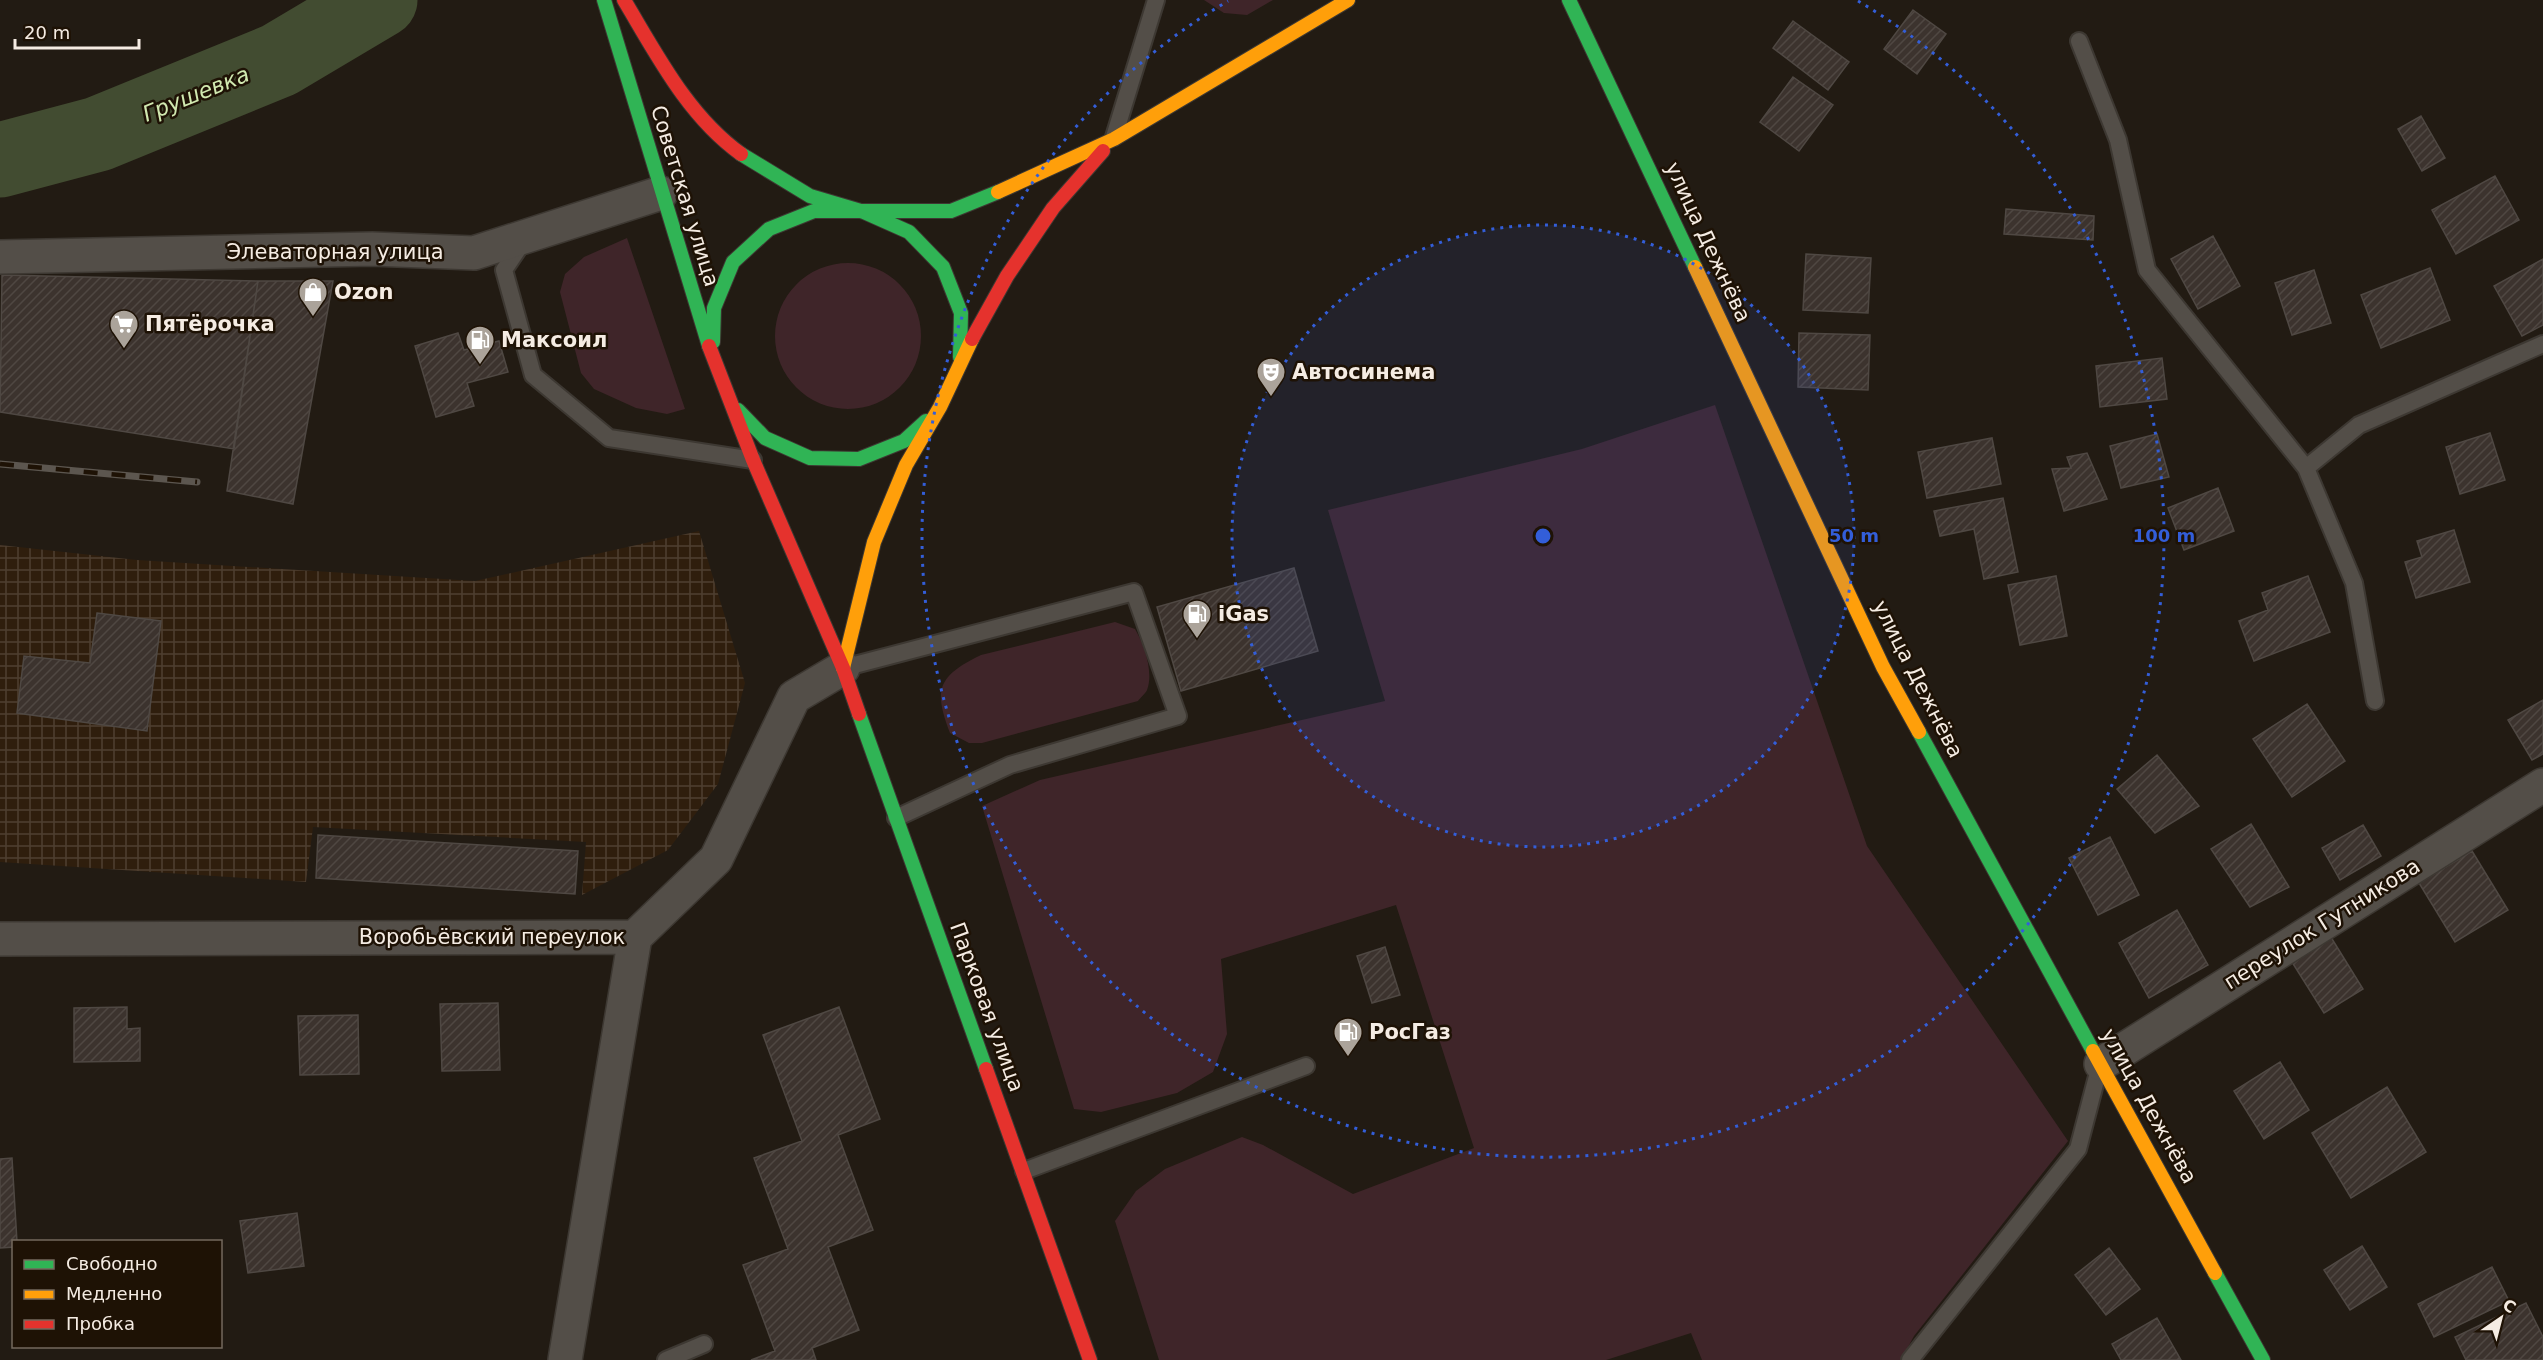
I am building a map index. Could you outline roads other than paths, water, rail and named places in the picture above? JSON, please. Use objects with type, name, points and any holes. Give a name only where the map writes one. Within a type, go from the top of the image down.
[{"type":"main road","name":"Советская улица","points":[[604,0],[712,357],[753,460]]},
{"type":"main road","name":"Советская улица","points":[[624,0],[673,81],[705,122],[739,153],[810,195],[864,212]]},
{"type":"main road","points":[[712,357],[714,308],[733,262],[769,228],[814,211],[951,211],[1022,183],[1114,139],[1348,0]]},
{"type":"main road","name":"улица Дежнёва","points":[[1569,0],[1883,667],[2263,1360]]},
{"type":"main road","points":[[843,668],[874,542],[906,465],[940,407],[960,362],[1007,276],[1053,208],[1114,139]]},
{"type":"main road","points":[[864,212],[909,232],[943,267],[961,313],[960,362]]},
{"type":"main road","points":[[730,402],[765,438],[810,458],[859,459],[904,441],[940,407]]},
{"type":"main road","name":"Парковая улица","points":[[753,460],[843,668],[1090,1360]]},
{"type":"street","name":"Элеваторная улица","points":[[0,257],[372,249],[474,253],[661,193]]},
{"type":"street","name":"Воробьёвский переулок","points":[[0,939],[635,937],[717,859],[794,697],[843,668]]},
{"type":"street","name":"переулок Гутникова","points":[[2101,1064],[2543,785]]},
{"type":"street","points":[[565,1360],[635,937]]},
{"type":"lane","points":[[1114,139],[1156,0]]},
{"type":"lane","points":[[2079,41],[2118,140],[2147,270],[2306,468],[2354,583],[2375,701]]},
{"type":"lane","points":[[527,236],[504,270],[533,375],[609,438],[753,460]]},
{"type":"lane","points":[[2306,468],[2359,425],[2543,344]]},
{"type":"lane","points":[[843,668],[1134,592],[1178,716],[1010,765],[897,818]]},
{"type":"lane","points":[[1910,1360],[2078,1149],[2101,1064]]},
{"type":"lane","points":[[1024,1171],[1306,1066]]},
{"type":"lane","points":[[666,1360],[704,1344]]},
{"type":"waterway","name":"Грушевка","points":[[0,160],[98,134],[279,60],[380,0]]},
{"type":"railway","points":[[0,464],[197,482]]},
{"type":"place","name":"Ozon","points":[[313,318]]},
{"type":"place","name":"Пятёрочка","points":[[124,350]]},
{"type":"place","name":"Максоил","points":[[480,366]]},
{"type":"place","name":"Автосинема","points":[[1271,398]]},
{"type":"place","name":"iGas","points":[[1197,640]]},
{"type":"place","name":"РосГаз","points":[[1348,1058]]}]
